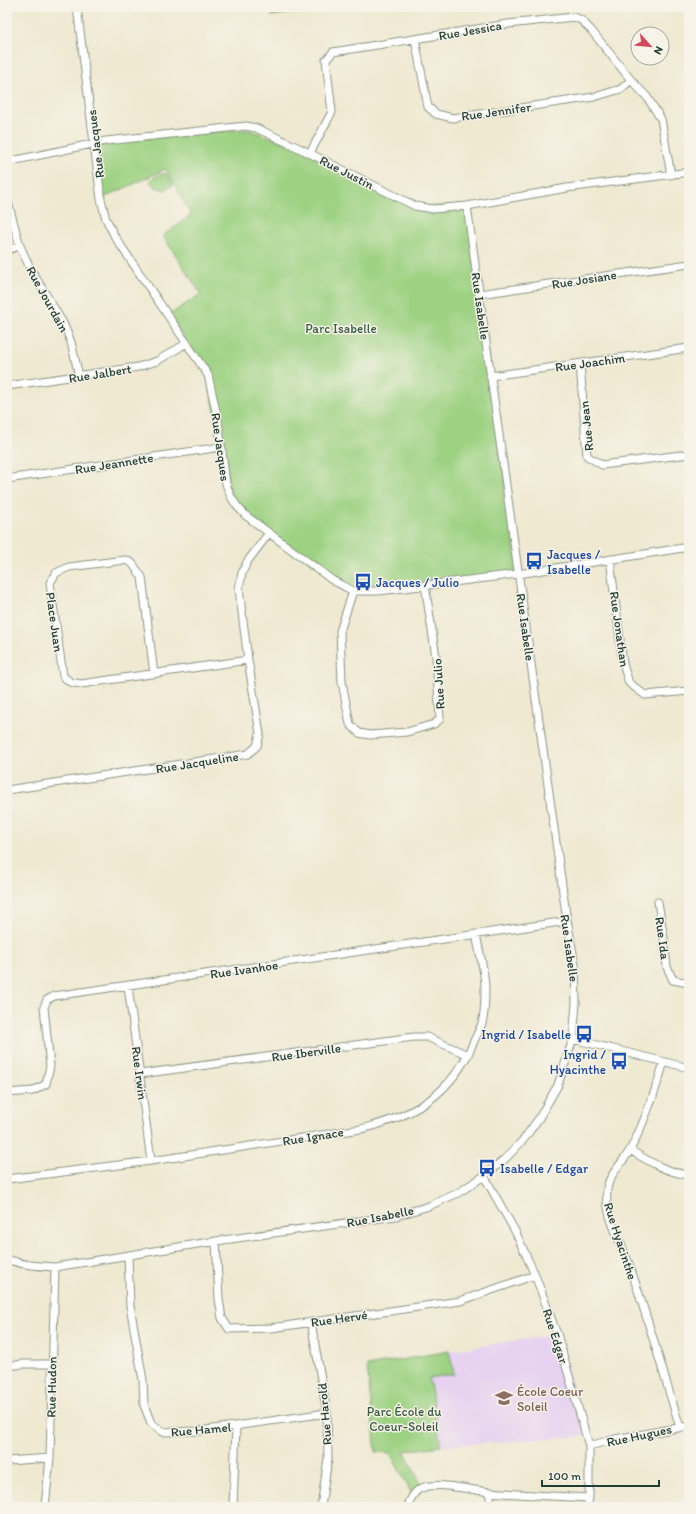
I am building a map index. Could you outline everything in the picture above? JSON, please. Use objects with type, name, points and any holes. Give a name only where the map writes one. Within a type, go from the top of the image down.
[{"type":"street","name":"Rue Jacques","points":[[77,7],[101,199],[106,219],[115,237],[208,375],[218,420],[226,484],[230,497],[245,515],[332,580],[353,591],[379,591],[518,574],[689,547]]},
{"type":"street","name":"Rue Jessica","points":[[310,153],[332,112],[326,60],[333,52],[508,24],[574,17],[581,20],[591,30],[631,80],[647,97],[661,119],[671,175]]},
{"type":"street","name":"Rue Jennifer","points":[[415,39],[428,107],[436,114],[453,118],[594,97],[621,88],[631,80]]},
{"type":"street","name":"Rue Justin","points":[[7,162],[94,143],[246,126],[256,128],[310,153],[415,206],[433,209],[466,206],[567,188],[689,172]]},
{"type":"street","name":"Rue Jourdain","points":[[7,199],[20,246],[30,268],[63,323],[71,342],[79,376]]},
{"type":"street","name":"Rue Isabelle","points":[[7,1259],[34,1266],[54,1267],[216,1241],[396,1216],[429,1206],[458,1193],[484,1176],[506,1158],[524,1139],[539,1118],[558,1085],[573,1039],[576,1003],[575,965],[567,921],[466,206]]},
{"type":"street","points":[[7,250],[20,246]]},
{"type":"street","name":"Rue Josiane","points":[[479,294],[689,264]]},
{"type":"street","name":"Rue Jalbert","points":[[7,386],[138,367],[157,361],[187,343]]},
{"type":"street","name":"Rue Joachim","points":[[490,376],[689,348]]},
{"type":"street","name":"Rue Jean","points":[[580,364],[587,456],[602,465],[689,454]]},
{"type":"street","name":"Rue Jeannette","points":[[7,479],[221,447]]},
{"type":"street","name":"Rue Jacqueline","points":[[7,790],[248,754],[257,746],[260,734],[248,660],[239,589],[246,562],[269,533]]},
{"type":"street","name":"Rue Jonathan","points":[[610,559],[623,664],[629,683],[645,695],[689,691]]},
{"type":"street","name":"Place Juan","points":[[154,674],[142,577],[132,563],[125,560],[69,567],[56,572],[50,583],[63,676],[70,682],[81,684],[154,674],[248,660]]},
{"type":"street","name":"Rue Julio","points":[[353,591],[340,631],[342,682],[350,724],[359,733],[370,735],[407,732],[434,724],[440,719],[436,657],[425,585]]},
{"type":"street","name":"Rue Ida","points":[[658,902],[667,967],[674,980],[689,983]]},
{"type":"street","name":"Rue Ivanhoe","points":[[7,1093],[33,1091],[46,1084],[50,1066],[44,1007],[47,1000],[54,996],[567,921]]},
{"type":"street","name":"Rue Ignace","points":[[7,1179],[151,1161],[361,1129],[386,1123],[406,1115],[440,1092],[457,1074],[468,1055],[483,1020],[485,988],[476,934]]},
{"type":"street","name":"Rue Irwin","points":[[128,986],[151,1161]]},
{"type":"street","name":"Rue Iberville","points":[[140,1074],[414,1037],[427,1037],[468,1055]]},
{"type":"street","points":[[573,1039],[689,1068]]},
{"type":"street","name":"Rue Hyacinthe","points":[[664,1062],[651,1104],[630,1150],[612,1176],[607,1187],[607,1199],[612,1222],[629,1264],[680,1427]]},
{"type":"street","points":[[630,1150],[664,1170],[677,1174],[689,1175]]},
{"type":"street","name":"Rue Edgar","points":[[484,1176],[515,1232],[535,1275],[556,1334],[589,1446],[589,1498],[587,1507]]},
{"type":"street","name":"Rue Hervé","points":[[216,1241],[219,1299],[222,1318],[229,1329],[271,1328],[460,1302],[535,1275]]},
{"type":"street","name":"Rue Hamel","points":[[128,1256],[130,1306],[143,1380],[144,1405],[150,1423],[163,1432],[199,1431],[327,1413]]},
{"type":"street","name":"Rue Hudon","points":[[45,1507],[50,1458],[54,1267]]},
{"type":"street","name":"Rue Harold","points":[[311,1322],[327,1413],[328,1458],[322,1507]]},
{"type":"street","points":[[7,1366],[24,1364],[52,1364]]},
{"type":"street","points":[[233,1507],[236,1426]]},
{"type":"street","name":"Rue Hugues","points":[[589,1446],[615,1439],[689,1426]]},
{"type":"street","points":[[7,1461],[50,1458]]},
{"type":"street","points":[[408,1507],[417,1491],[422,1487],[440,1486],[490,1492],[589,1498]]},
{"type":"street","points":[[490,1492],[490,1507]]},
{"type":"shaded area","name":"École Coeur Soleil","points":[[557,1334],[587,1436],[441,1446],[429,1378],[454,1374],[449,1351]]},
{"type":"green space","points":[[269,7],[330,7],[272,16]]},
{"type":"green space","name":"Parc Isabelle","points":[[250,130],[297,147],[415,206],[467,206],[518,574],[353,591],[269,533],[231,497],[208,375],[169,315],[201,294],[163,236],[191,215],[166,169],[101,199],[93,143]]},
{"type":"green space","points":[[166,173],[173,185],[165,190],[155,187],[150,182],[155,177]]},
{"type":"green space","name":"Parc École du Coeur-Soleil","points":[[449,1351],[454,1374],[429,1378],[441,1446],[404,1451],[423,1487],[413,1496],[390,1453],[376,1452],[367,1366]]},
{"type":"place","name":"Jacques / Isabelle","points":[[534,561]]},
{"type":"place","name":"Jacques / Julio","points":[[363,582]]},
{"type":"place","name":"Ingrid / Isabelle","points":[[584,1034]]},
{"type":"place","name":"Ingrid / Hyacinthe","points":[[619,1061]]},
{"type":"place","name":"Isabelle / Edgar","points":[[487,1168]]},
{"type":"place","name":"École Coeur Soleil","points":[[504,1398]]}]
